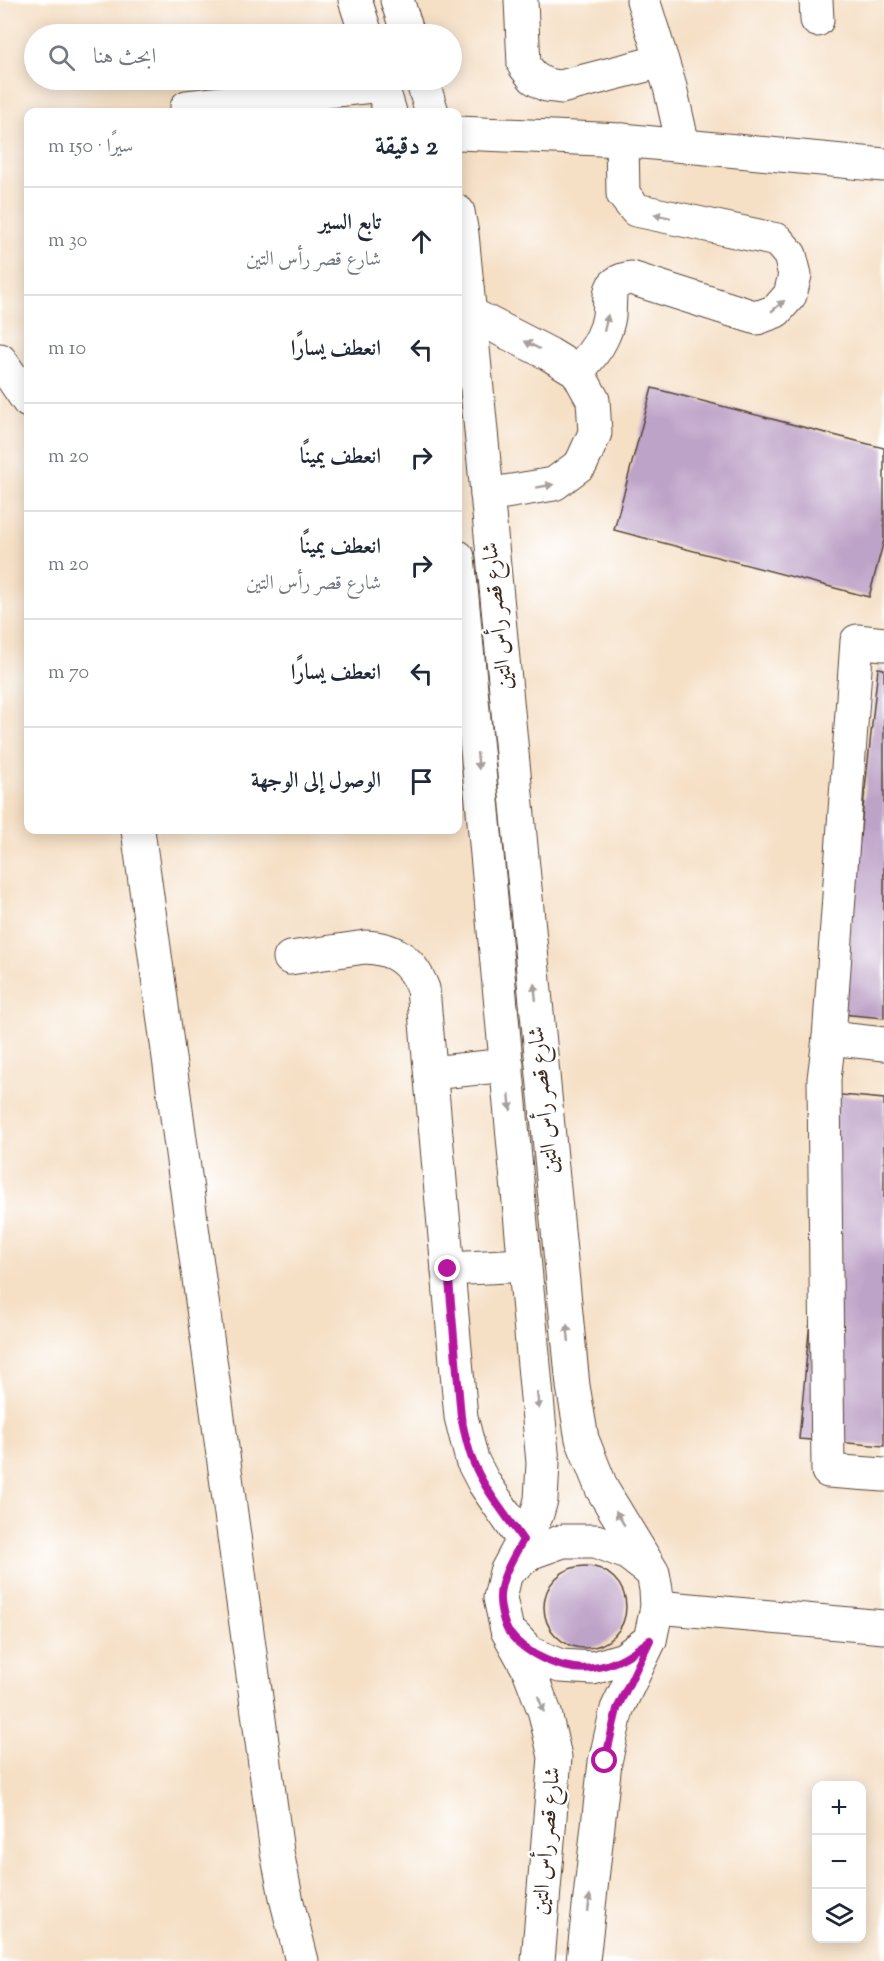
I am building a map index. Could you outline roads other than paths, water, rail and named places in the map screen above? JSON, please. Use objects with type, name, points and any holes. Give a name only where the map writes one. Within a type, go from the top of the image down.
[{"type":"main road","points":[[355,0],[363,24]]},
{"type":"main road","points":[[397,0],[405,24]]},
{"type":"main road","points":[[521,0],[524,65],[534,78],[546,85],[561,87],[662,62]]},
{"type":"main road","points":[[643,0],[670,87],[683,145]]},
{"type":"main road","points":[[425,90],[431,108]]},
{"type":"main road","points":[[187,108],[317,102],[383,92]]},
{"type":"main road","points":[[462,133],[622,140],[884,165]]},
{"type":"main road","points":[[577,371],[592,356],[603,338],[609,317],[609,295],[613,286],[621,279],[631,278],[757,318],[776,311],[790,296],[795,275],[790,255],[777,240],[636,210],[623,194],[622,140]]},
{"type":"main road","name":"شارع قصر رأس التين","points":[[462,234],[573,1386],[582,1439],[602,1488],[653,1573],[656,1590],[657,1607],[650,1640],[617,1709],[605,1761],[583,1961]]},
{"type":"main road","points":[[469,313],[577,371],[593,400],[595,434],[581,464],[554,484],[487,495]]},
{"type":"main road","points":[[0,360],[24,394]]},
{"type":"main road","name":"شارع قصر رأس التين","points":[[462,598],[543,1463],[541,1500],[537,1514],[506,1572],[500,1598],[507,1630],[529,1670],[545,1713],[555,1757],[538,1961]]},
{"type":"main road","points":[[884,644],[857,641],[829,1038],[824,1079],[828,1471],[884,1475]]},
{"type":"main road","points":[[139,834],[277,1852],[302,1961]]},
{"type":"main road","points":[[291,958],[376,947],[398,955],[409,964],[423,989],[461,1417],[472,1460],[484,1483],[523,1540]]},
{"type":"main road","points":[[829,1038],[884,1044]]},
{"type":"main road","points":[[431,1073],[507,1065]]},
{"type":"main road","points":[[448,1269],[524,1265]]},
{"type":"main road","points":[[506,1572],[532,1552],[563,1541],[596,1541],[627,1552],[653,1573]]},
{"type":"main road","points":[[657,1607],[884,1627]]},
{"type":"main road","points":[[507,1630],[530,1653],[560,1666],[592,1668],[624,1659],[650,1640]]}]
